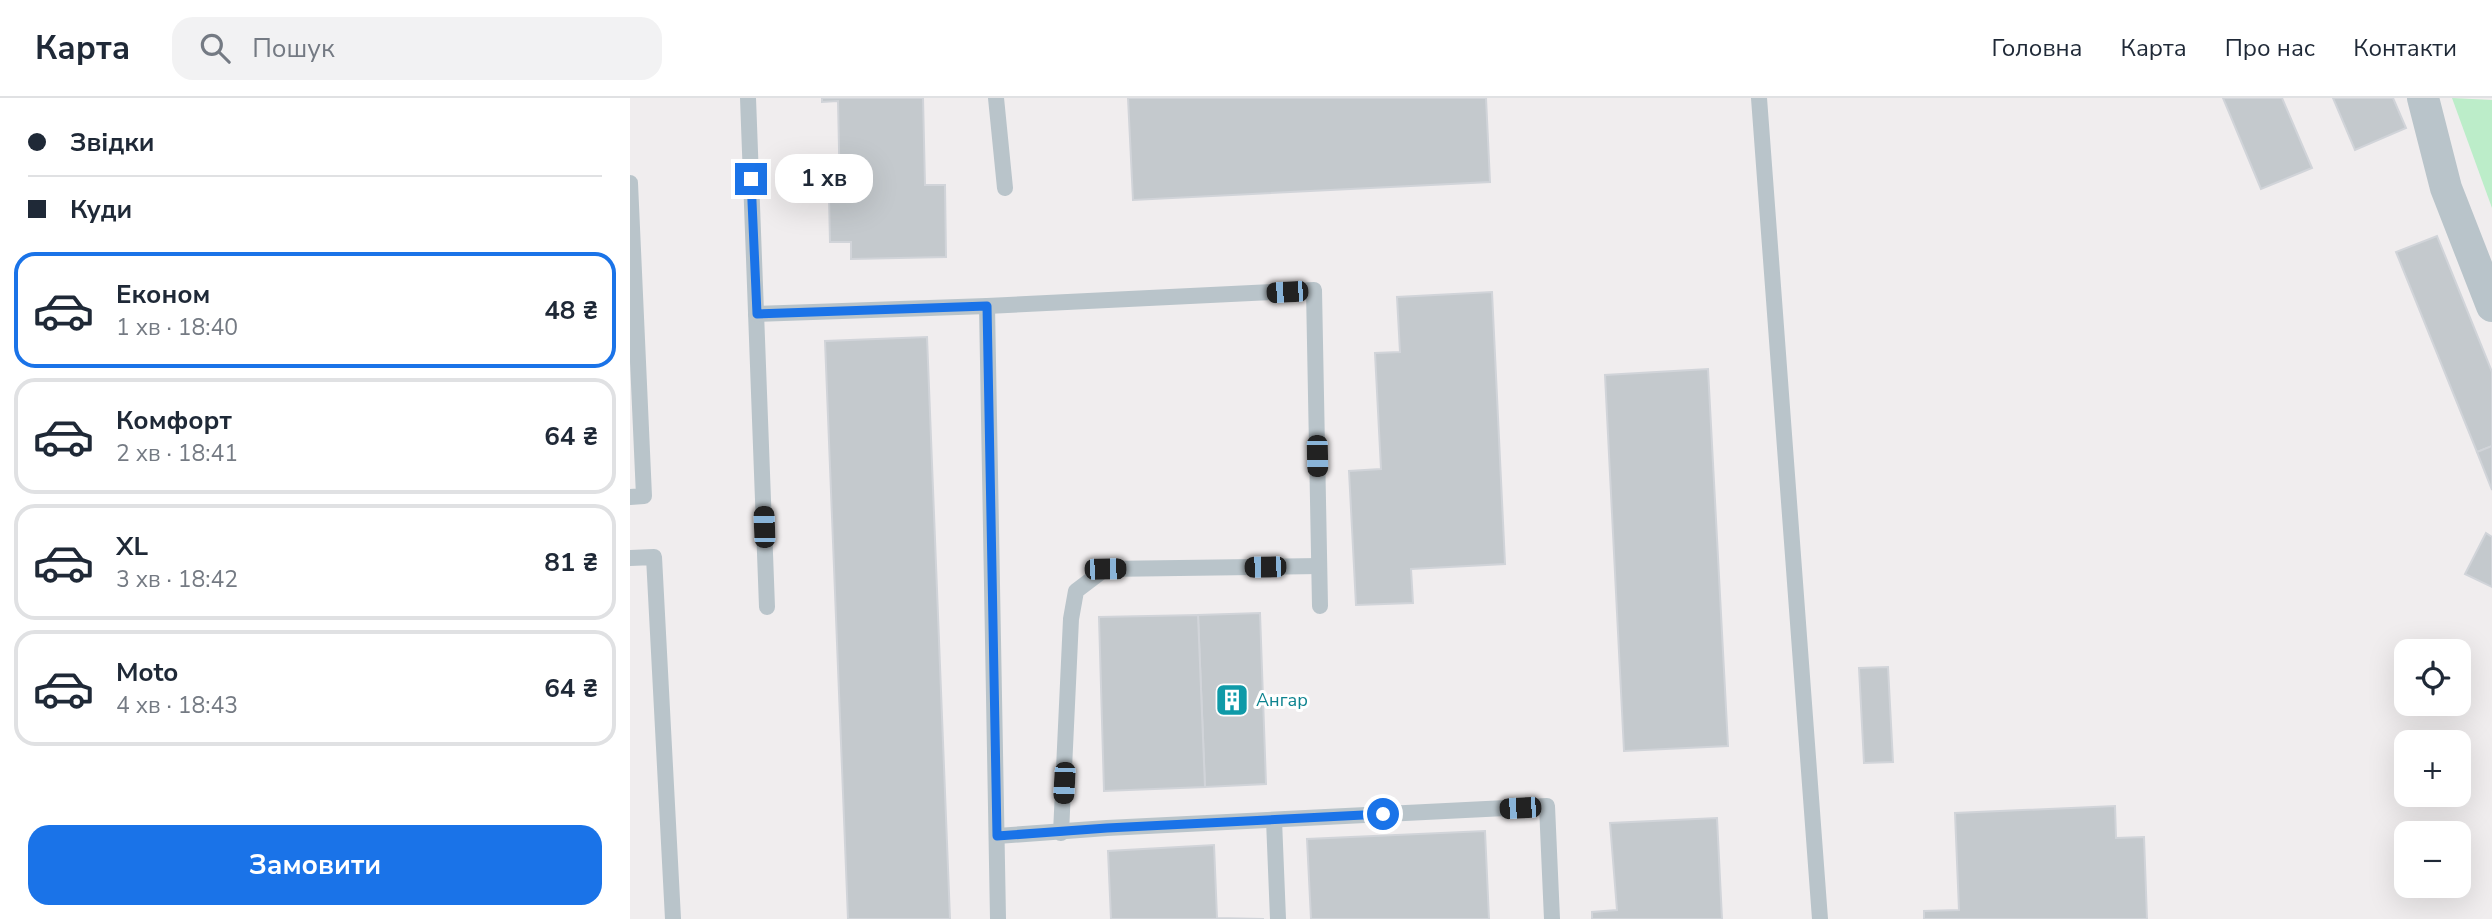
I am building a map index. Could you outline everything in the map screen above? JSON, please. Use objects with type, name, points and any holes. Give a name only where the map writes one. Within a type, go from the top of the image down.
[{"type":"street","points":[[2423,98],[2446,188],[2492,306]]},
{"type":"lane","points":[[748,98],[767,607]]},
{"type":"lane","points":[[996,98],[1005,188]]},
{"type":"lane","points":[[1759,98],[1820,919]]},
{"type":"lane","points":[[630,184],[644,496],[630,497]]},
{"type":"lane","points":[[757,314],[1314,290],[1320,606]]},
{"type":"lane","points":[[987,306],[998,919]]},
{"type":"lane","points":[[630,558],[654,557],[673,919]]},
{"type":"lane","points":[[1061,833],[1071,619],[1076,591],[1105,569],[1319,566]]},
{"type":"lane","points":[[997,836],[1547,806],[1552,919]]},
{"type":"lane","points":[[1274,820],[1278,919]]},
{"type":"green space","points":[[2452,98],[2492,100],[2492,208]]},
{"type":"building","points":[[822,98],[923,98],[925,185],[945,185],[946,257],[851,259],[851,242],[830,242],[829,196],[840,196],[838,101],[822,102]]},
{"type":"building","points":[[1128,98],[1486,98],[1490,182],[1133,200]]},
{"type":"building","points":[[2223,98],[2282,98],[2312,168],[2261,189]]},
{"type":"building","points":[[2333,98],[2393,98],[2406,128],[2355,150]]},
{"type":"building","points":[[2437,236],[2492,372],[2492,446],[2477,452],[2396,252]]},
{"type":"building","points":[[1492,292],[1505,564],[1411,569],[1413,603],[1356,605],[1349,471],[1381,469],[1375,353],[1400,352],[1397,297]]},
{"type":"building","points":[[927,337],[950,919],[848,919],[825,341]]},
{"type":"building","points":[[1708,369],[1728,746],[1624,751],[1605,375]]},
{"type":"building","points":[[2492,446],[2492,490],[2477,452]]},
{"type":"building","points":[[2486,533],[2492,537],[2492,587],[2465,574]]},
{"type":"building","name":"Ангар","points":[[1260,613],[1266,784],[1205,787],[1198,615]]},
{"type":"building","points":[[1198,615],[1205,787],[1104,791],[1099,617]]},
{"type":"building","points":[[1888,667],[1893,762],[1864,763],[1859,668]]},
{"type":"building","points":[[2115,806],[2116,838],[2144,837],[2147,919],[1924,919],[1924,911],[1959,910],[1955,813]]},
{"type":"building","points":[[1717,818],[1722,919],[1592,919],[1592,912],[1617,910],[1610,823]]},
{"type":"building","points":[[1485,831],[1489,919],[1311,919],[1307,839]]},
{"type":"building","points":[[1214,845],[1217,918],[1264,919],[1111,919],[1108,851]]},
{"type":"place","name":"Ангар","points":[[1232,700]]},
{"type":"route","points":[[751,179],[757,314],[987,306],[997,836],[1383,814]]}]
